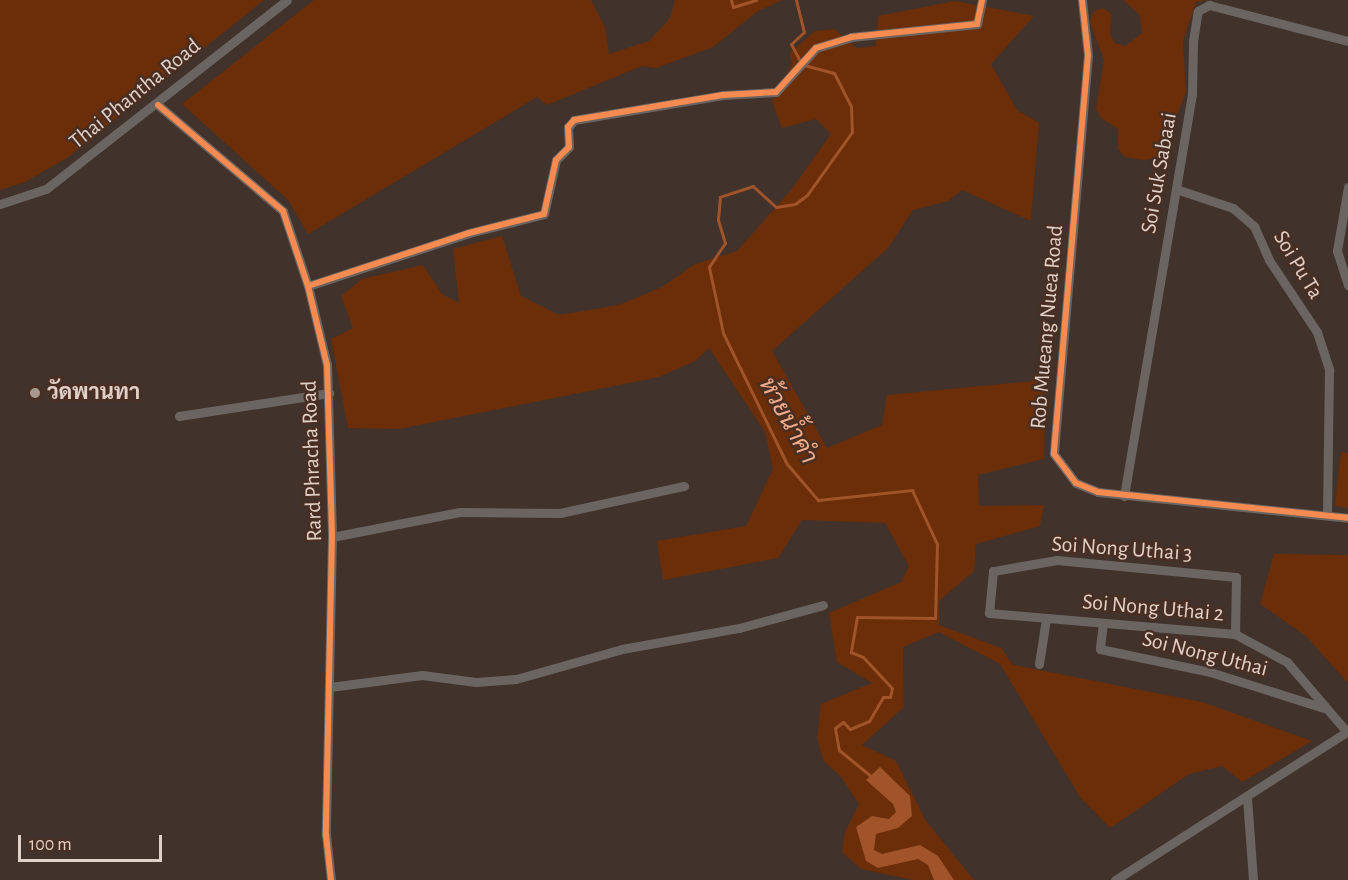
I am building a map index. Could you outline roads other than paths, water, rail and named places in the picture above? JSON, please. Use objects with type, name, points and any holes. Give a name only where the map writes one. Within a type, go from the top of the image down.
[{"type":"street","name":"Thai Phantha Road","points":[[0,204],[46,189],[158,105],[226,45],[287,0]]},
{"type":"street","points":[[308,286],[469,233],[544,214],[556,160],[569,147],[568,126],[574,120],[723,95],[759,96],[776,92],[811,54],[850,37],[977,24],[982,0]]},
{"type":"street","name":"Rob Mueang Nuea Road","points":[[1082,0],[1088,55],[1054,454],[1076,483],[1098,492],[1348,518]]},
{"type":"street","name":"Soi Suk Sabaai","points":[[1124,496],[1192,94],[1193,41],[1202,6],[1348,41]]},
{"type":"street","name":"Rard Phracha Road","points":[[158,105],[283,211],[308,286],[329,393],[332,537],[326,835],[331,880]]},
{"type":"street","points":[[1348,187],[1346,213],[1337,251],[1348,285]]},
{"type":"street","name":"Soi Pu Ta","points":[[1176,189],[1233,208],[1254,226],[1269,260],[1317,332],[1329,370],[1327,515]]},
{"type":"street","points":[[179,416],[329,393]]},
{"type":"street","points":[[332,537],[460,512],[560,513],[684,486]]},
{"type":"street","name":"Soi Nong Uthai 3","points":[[989,613],[993,571],[1057,560],[1236,578],[1235,634]]},
{"type":"street","points":[[330,687],[422,675],[476,682],[516,679],[622,649],[739,628],[823,606]]},
{"type":"street","name":"Soi Nong Uthai 2","points":[[989,613],[1235,634],[1287,662],[1348,732]]},
{"type":"street","points":[[1039,664],[1046,619]]},
{"type":"street","name":"Soi Nong Uthai","points":[[1103,623],[1100,650],[1210,672],[1326,708]]},
{"type":"street","points":[[1115,880],[1348,732]]},
{"type":"street","points":[[1247,798],[1252,880]]},
{"type":"waterway","name":"ห้วยน้ำคำ","points":[[731,0],[733,7],[756,0]]},
{"type":"waterway","name":"ห้วยน้ำคำ","points":[[796,0],[804,32],[791,44],[800,61]]},
{"type":"waterway","name":"ห้วยน้ำคำ","points":[[804,65],[834,73],[851,106],[852,132],[807,195],[795,204],[776,207],[753,186],[720,197],[718,220],[725,243],[709,267],[723,333],[787,464],[818,500],[912,490],[937,544],[935,618],[857,617],[851,652],[863,657],[892,688],[890,697],[883,697],[869,721],[850,729],[843,722],[835,728],[839,750],[872,777]]},
{"type":"place","name":"วัดพานทา","points":[[35,393]]}]
